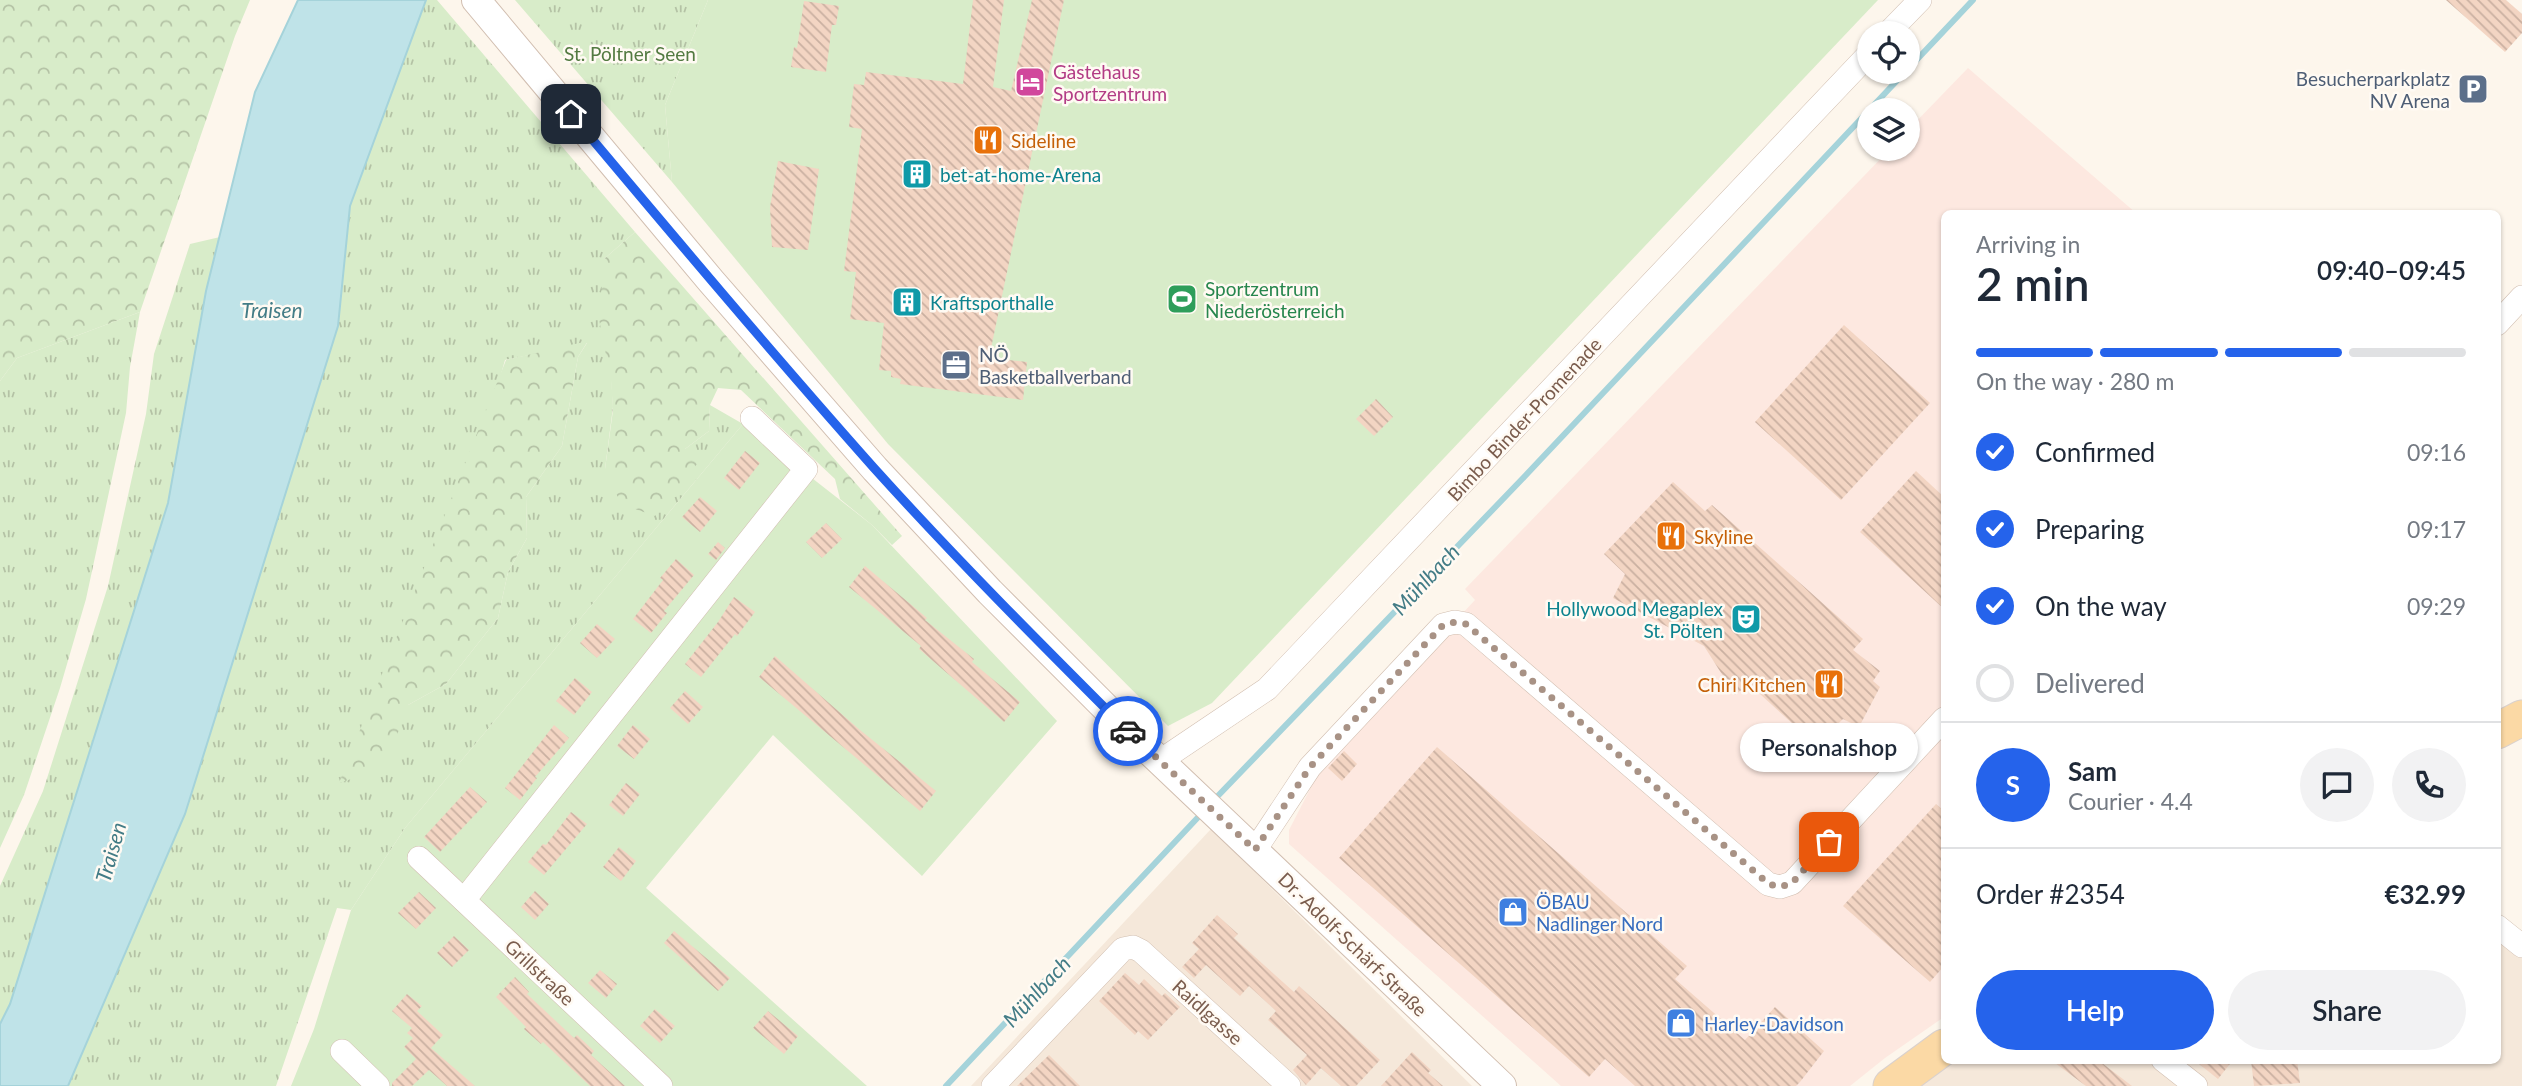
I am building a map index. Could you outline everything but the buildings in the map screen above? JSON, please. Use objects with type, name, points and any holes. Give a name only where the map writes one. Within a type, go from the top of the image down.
[{"type":"main road","points":[[2501,729],[2522,718]]},
{"type":"main road","points":[[1891,1086],[1941,1049]]},
{"type":"street","name":"Dr.-Adolf-Schärf-Straße","points":[[477,0],[702,271],[875,469],[990,592],[1160,761],[1502,1086]]},
{"type":"street","points":[[1900,21],[1920,0]]},
{"type":"street","name":"Bimbo Binder-Promenade","points":[[1160,761],[1267,690],[1857,67]]},
{"type":"street","points":[[2501,320],[2522,297]]},
{"type":"street","points":[[464,900],[806,469],[752,418]]},
{"type":"street","points":[[1255,850],[1310,767],[1443,625],[1455,622],[1466,624],[1769,884],[1780,887],[1792,883],[1941,722]]},
{"type":"street","name":"Grillstraße","points":[[419,858],[661,1086]]},
{"type":"street","points":[[2501,929],[2522,946]]},
{"type":"street","name":"Raidlgasse","points":[[993,1086],[1123,949],[1133,947],[1141,951],[1289,1086]]},
{"type":"street","points":[[342,1051],[378,1086]]},
{"type":"street","name":"Dr.-Adolf-Schärf-Straße","points":[[1475,1061],[1507,1086]]},
{"type":"street","points":[[2168,1064],[2196,1086]]},
{"type":"shaded area","points":[[1968,68],[2133,210],[1941,210],[1941,1019],[1850,1086],[1561,1086],[1289,844],[1289,830],[1324,762],[1475,600],[1465,589],[1878,161],[1920,161],[1920,118]]},
{"type":"shaded area","points":[[1211,829],[1472,1086],[971,1086]]},
{"type":"shaded area","points":[[2501,939],[2522,956],[2522,1086],[1907,1086],[1941,1062],[2501,1064]]},
{"type":"green space","points":[[0,0],[250,0],[235,36],[140,312],[17,358],[0,381]]},
{"type":"green space","points":[[426,0],[437,0],[635,232],[604,259],[613,407],[605,469],[685,449],[709,431],[710,405],[743,424],[405,828],[351,910],[337,908],[276,1086],[68,1086],[185,814],[338,326],[350,206]],"holes":[[[587,343],[578,357],[562,446],[526,497],[527,538],[508,572],[498,618],[446,684],[408,705],[505,360]]]},
{"type":"green space","name":"St. Pöltner Seen","points":[[515,0],[708,0],[665,105],[672,182]]},
{"type":"green space","name":"Sportzentrum Niederösterreich","points":[[708,0],[1878,0],[1212,703],[1168,726],[888,444],[672,182],[665,105]]},
{"type":"green space","points":[[635,232],[902,536],[892,545],[840,499],[835,479],[741,390],[718,388],[710,405],[709,431],[685,449],[697,464],[655,516],[621,504],[605,469],[613,410],[611,381],[599,319],[604,259]]},
{"type":"green space","points":[[220,237],[206,291],[168,503],[10,1004],[0,1024],[0,886],[43,791],[108,586],[146,414],[154,354],[190,244]]},
{"type":"green space","points":[[140,312],[130,367],[126,413],[86,599],[24,795],[0,848],[0,381],[17,358]]},
{"type":"green space","points":[[588,341],[578,357],[562,446],[526,497],[527,538],[508,572],[498,618],[446,684],[408,705],[385,768],[339,783],[506,360]]},
{"type":"green space","points":[[743,424],[872,525],[1057,721],[922,876],[773,735],[646,888],[867,1086],[291,1086],[314,1029],[351,910],[405,828]]},
{"type":"water","name":"Traisen","points":[[298,0],[426,0],[350,206],[338,326],[185,814],[68,1086],[0,1086],[0,1024],[10,1004],[168,503],[206,291],[255,92]]},
{"type":"waterway","name":"Mühlbach","points":[[1920,56],[1973,0]]},
{"type":"waterway","name":"Mühlbach","points":[[1213,801],[1526,475],[1894,84]]},
{"type":"waterway","name":"Mühlbach","points":[[946,1086],[1203,812]]},
{"type":"way so far","points":[[1128,731],[1255,850],[1310,767],[1443,625],[1455,622],[1466,624],[1769,884],[1780,887],[1792,883],[1829,842]]},
{"type":"place","name":"Gästehaus Sportzentrum","points":[[1030,82]]},
{"type":"place","name":"Besucherparkplatz NV Arena","points":[[2473,89]]},
{"type":"place","name":"Sideline","points":[[988,140]]},
{"type":"place","name":"bet-at-home-Arena","points":[[917,174]]},
{"type":"place","name":"Sportzentrum Niederösterreich","points":[[1182,299]]},
{"type":"place","name":"Kraftsporthalle","points":[[907,302]]},
{"type":"place","name":"NÖ Basketballverband","points":[[956,365]]},
{"type":"place","name":"Skyline","points":[[1671,536]]},
{"type":"place","name":"Hollywood Megaplex St. Pölten","points":[[1746,619]]},
{"type":"place","name":"Chiri Kitchen","points":[[1829,684]]},
{"type":"place","name":"Personalshop","points":[[1829,842]]},
{"type":"place","name":"ÖBAU Nadlinger Nord","points":[[1513,912]]},
{"type":"place","name":"Harley-Davidson","points":[[1681,1023]]},
{"type":"route","points":[[571,114],[648,208],[875,469],[990,592],[1128,731]]}]
